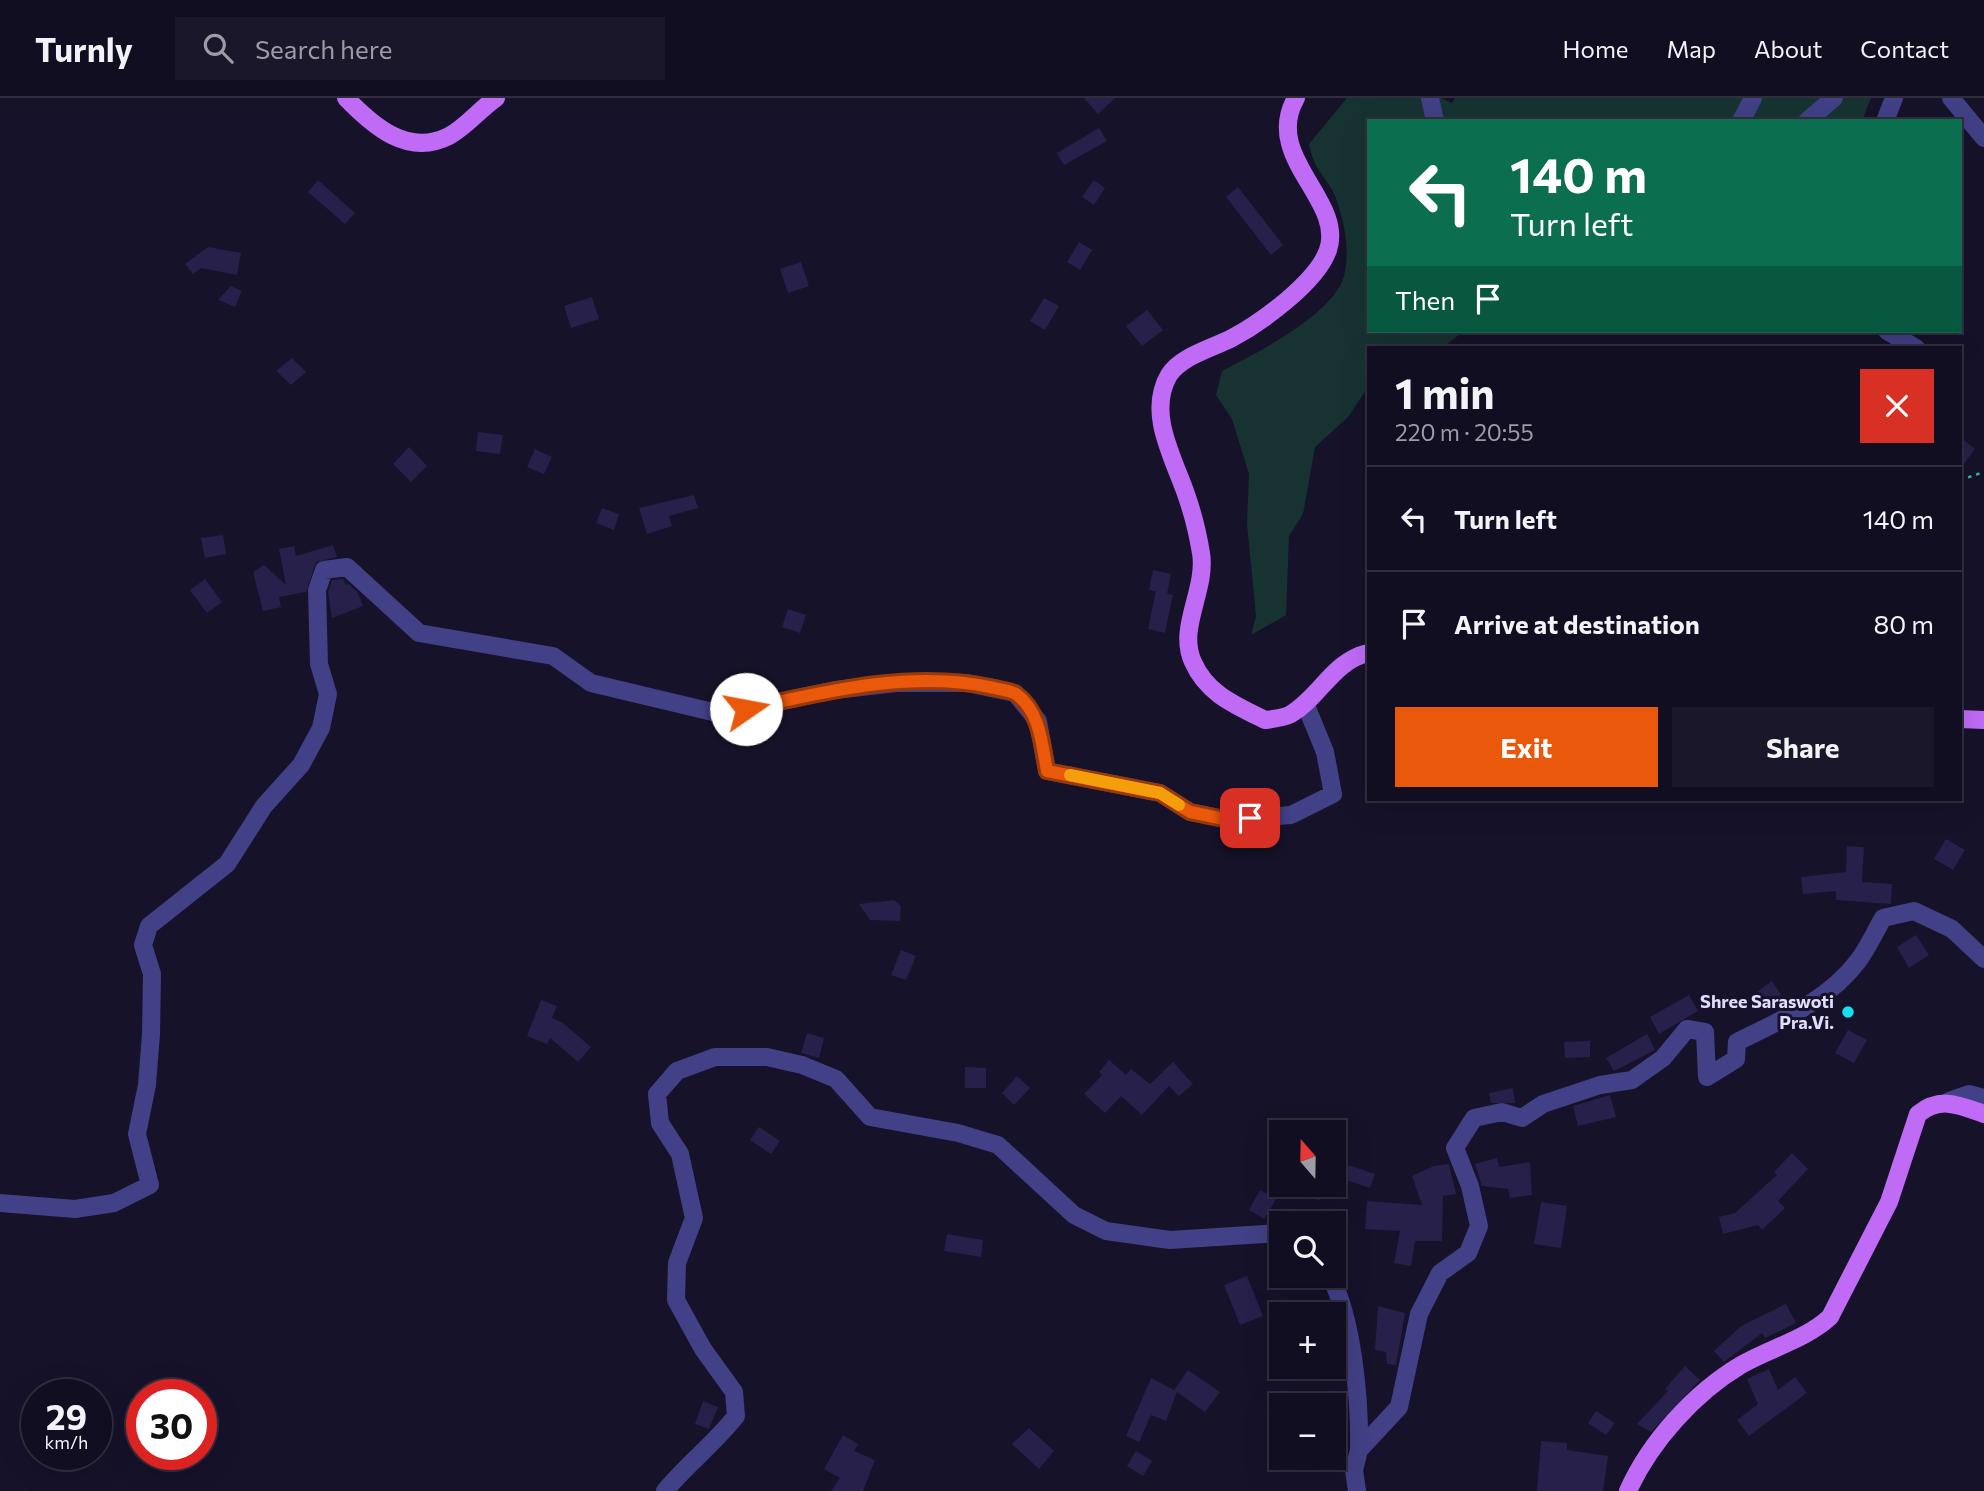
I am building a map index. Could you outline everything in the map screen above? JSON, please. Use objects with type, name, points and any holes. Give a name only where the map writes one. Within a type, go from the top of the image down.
[{"type":"main road","points":[[346,98],[369,123],[404,142],[428,142],[449,135],[496,98]]},
{"type":"main road","points":[[1296,98],[1286,117],[1290,146],[1328,221],[1329,249],[1321,266],[1289,300],[1260,322],[1175,367],[1165,387],[1161,416],[1165,439],[1188,498],[1201,554],[1202,580],[1187,632],[1191,660],[1212,692],[1265,720],[1291,714],[1305,703],[1329,676],[1357,656],[1367,653]]},
{"type":"main road","points":[[1962,719],[1984,720]]},
{"type":"main road","points":[[1628,1491],[1668,1429],[1705,1391],[1741,1365],[1818,1327],[1830,1317],[1889,1202],[1918,1114],[1928,1106],[1949,1101],[1984,1114]]},
{"type":"street","points":[[1430,98],[1435,119]]},
{"type":"street","points":[[1742,119],[1753,98]]},
{"type":"street","points":[[1809,119],[1834,98]]},
{"type":"street","points":[[1886,119],[1894,98]]},
{"type":"street","points":[[1951,98],[1984,138]]},
{"type":"street","points":[[1890,333],[1912,346]]},
{"type":"street","points":[[0,1203],[75,1209],[114,1203],[150,1185],[137,1134],[147,1085],[151,1034],[152,974],[144,945],[149,926],[227,864],[264,806],[301,765],[321,728],[328,694],[320,664],[317,590],[324,570],[347,567],[419,633],[553,656],[590,683],[721,714],[835,690],[896,683],[967,683],[1015,693],[1038,721],[1047,771],[1160,793],[1190,812],[1229,820],[1291,815],[1333,794],[1325,752],[1305,703]]},
{"type":"street","points":[[1359,1450],[1399,1407],[1419,1314],[1440,1273],[1468,1253],[1479,1226],[1470,1186],[1455,1148],[1474,1118],[1502,1112],[1522,1118],[1544,1104],[1600,1085],[1632,1080],[1663,1058],[1687,1029],[1706,1032],[1707,1077],[1735,1059],[1737,1042],[1794,1016],[1836,982],[1858,961],[1883,918],[1914,911],[1952,929],[1984,958]]},
{"type":"street","points":[[665,1491],[687,1463],[718,1439],[736,1416],[734,1392],[703,1349],[676,1300],[677,1263],[694,1218],[680,1154],[660,1124],[657,1094],[677,1071],[715,1057],[767,1057],[822,1072],[836,1079],[870,1117],[958,1133],[998,1145],[1074,1215],[1106,1231],[1170,1240],[1269,1235]]},
{"type":"street","points":[[1949,1101],[1969,1094],[1984,1098]]},
{"type":"street","points":[[1336,1288],[1342,1299],[1356,1387],[1359,1450],[1353,1470],[1357,1491]]},
{"type":"path","points":[[1962,479],[1984,472]]},
{"type":"green space","points":[[1347,98],[1441,98],[1452,103],[1455,98],[1871,98],[1863,119],[1367,119],[1367,333],[1461,333],[1445,346],[1367,346],[1367,388],[1348,417],[1315,447],[1303,514],[1289,536],[1286,615],[1251,635],[1256,616],[1247,524],[1249,474],[1232,419],[1216,395],[1222,371],[1310,318],[1337,290],[1344,276],[1347,248],[1342,219],[1334,193],[1314,162],[1309,144]]},
{"type":"building","points":[[1084,98],[1115,98],[1098,114]]},
{"type":"building","points":[[1099,128],[1107,141],[1064,165],[1057,153]]},
{"type":"building","points":[[318,180],[355,213],[345,224],[308,192]]},
{"type":"building","points":[[1094,180],[1105,188],[1094,205],[1082,197]]},
{"type":"building","points":[[1238,187],[1283,245],[1271,255],[1226,197]]},
{"type":"building","points":[[1079,242],[1092,250],[1080,270],[1067,262]]},
{"type":"building","points":[[208,247],[241,253],[237,275],[201,268],[193,274],[185,264]]},
{"type":"building","points":[[801,262],[809,286],[788,293],[780,269]]},
{"type":"building","points":[[231,286],[242,291],[235,307],[218,300]]},
{"type":"building","points":[[592,297],[599,319],[571,328],[564,306]]},
{"type":"building","points":[[1044,298],[1059,306],[1045,330],[1030,321]]},
{"type":"building","points":[[1147,310],[1163,330],[1142,346],[1126,326]]},
{"type":"building","points":[[292,358],[306,372],[291,385],[276,371]]},
{"type":"building","points":[[478,432],[503,435],[500,454],[476,451]]},
{"type":"building","points":[[1962,439],[1975,449],[1962,466]]},
{"type":"building","points":[[409,447],[427,466],[411,482],[393,464]]},
{"type":"building","points":[[535,449],[552,457],[544,474],[527,467]]},
{"type":"building","points":[[694,495],[698,508],[669,516],[672,526],[647,534],[639,508]]},
{"type":"building","points":[[602,508],[619,514],[614,530],[596,523]]},
{"type":"building","points":[[223,535],[226,554],[205,558],[201,538]]},
{"type":"building","points":[[333,545],[337,557],[316,562],[306,592],[279,597],[281,607],[263,611],[253,572],[264,565],[286,585],[279,549],[294,546],[296,556]]},
{"type":"building","points":[[1153,570],[1171,574],[1167,594],[1149,590]]},
{"type":"building","points":[[205,579],[222,602],[207,613],[190,590]]},
{"type":"building","points":[[343,579],[346,585],[349,584],[358,593],[363,606],[332,618],[328,592],[332,580]]},
{"type":"building","points":[[1156,591],[1173,595],[1165,633],[1148,629]]},
{"type":"building","points":[[788,609],[806,615],[800,633],[782,627]]},
{"type":"building","points":[[1946,839],[1965,850],[1953,870],[1934,859]]},
{"type":"building","points":[[1847,846],[1864,847],[1862,882],[1892,884],[1891,904],[1836,900],[1836,891],[1803,894],[1801,877],[1846,872]]},
{"type":"building","points":[[894,900],[901,906],[900,921],[870,920],[859,904]]},
{"type":"building","points":[[1916,935],[1929,955],[1909,968],[1897,947]]},
{"type":"building","points":[[901,950],[916,956],[906,980],[891,975]]},
{"type":"building","points":[[1772,981],[1781,995],[1766,1005],[1757,992]]},
{"type":"building","points":[[1689,995],[1698,1011],[1659,1034],[1650,1017]]},
{"type":"building","points":[[541,1000],[557,1006],[552,1018],[563,1023],[591,1047],[578,1062],[550,1038],[547,1044],[527,1036]]},
{"type":"building","points":[[1848,1030],[1867,1040],[1854,1063],[1835,1053]]},
{"type":"building","points":[[807,1033],[824,1038],[819,1058],[801,1053]]},
{"type":"building","points":[[1647,1034],[1655,1050],[1614,1071],[1606,1058]]},
{"type":"building","points":[[1590,1041],[1590,1057],[1565,1058],[1564,1042]]},
{"type":"building","points":[[1109,1060],[1126,1075],[1131,1069],[1150,1084],[1173,1062],[1193,1084],[1179,1096],[1169,1086],[1142,1115],[1121,1096],[1105,1113],[1084,1094],[1102,1075],[1099,1072]]},
{"type":"building","points":[[965,1067],[986,1068],[986,1088],[965,1088]]},
{"type":"building","points":[[1017,1076],[1030,1088],[1014,1105],[1002,1093]]},
{"type":"building","points":[[1513,1088],[1515,1103],[1491,1103],[1489,1093]]},
{"type":"building","points":[[1610,1095],[1616,1117],[1578,1126],[1573,1106]]},
{"type":"building","points":[[759,1127],[780,1141],[771,1154],[750,1140]]},
{"type":"building","points":[[1792,1153],[1808,1169],[1778,1201],[1785,1208],[1762,1230],[1758,1225],[1723,1234],[1719,1217],[1735,1213],[1777,1175],[1774,1172]]},
{"type":"building","points":[[1497,1158],[1499,1167],[1530,1162],[1532,1195],[1510,1198],[1508,1189],[1482,1186],[1475,1164]]},
{"type":"building","points":[[1346,1164],[1375,1174],[1370,1188],[1346,1180]]},
{"type":"building","points":[[1449,1164],[1456,1194],[1443,1196],[1442,1241],[1415,1241],[1411,1266],[1394,1263],[1400,1231],[1365,1229],[1367,1201],[1422,1205],[1412,1176],[1434,1166]]},
{"type":"building","points":[[1260,1190],[1276,1199],[1264,1219],[1249,1210]]},
{"type":"building","points":[[1541,1202],[1567,1206],[1561,1248],[1534,1244]]},
{"type":"building","points":[[947,1234],[983,1240],[981,1257],[944,1251]]},
{"type":"building","points":[[1247,1276],[1263,1316],[1240,1325],[1224,1285]]},
{"type":"building","points":[[1786,1304],[1796,1323],[1765,1338],[1762,1333],[1724,1362],[1714,1351],[1741,1326]]},
{"type":"building","points":[[1378,1306],[1405,1313],[1396,1365],[1387,1364],[1386,1352],[1375,1350]]},
{"type":"building","points":[[1685,1366],[1700,1380],[1651,1432],[1637,1424],[1668,1391],[1665,1389]]},
{"type":"building","points":[[1769,1369],[1778,1390],[1795,1377],[1807,1393],[1749,1436],[1737,1420],[1758,1404],[1747,1379]]},
{"type":"building","points":[[1188,1370],[1220,1392],[1205,1412],[1177,1392],[1166,1421],[1151,1415],[1139,1442],[1126,1436],[1151,1378],[1174,1390]]},
{"type":"building","points":[[703,1401],[718,1407],[709,1429],[695,1424]]},
{"type":"building","points":[[1596,1411],[1615,1423],[1606,1435],[1588,1423]]},
{"type":"building","points":[[1029,1428],[1054,1451],[1039,1469],[1012,1444]]},
{"type":"building","points":[[843,1435],[858,1444],[854,1451],[875,1460],[863,1491],[831,1491],[840,1478],[824,1469]]},
{"type":"building","points":[[1541,1441],[1567,1443],[1567,1450],[1608,1456],[1603,1491],[1537,1491]]},
{"type":"building","points":[[1136,1451],[1152,1461],[1143,1476],[1127,1466]]},
{"type":"slow traffic","points":[[1070,775],[1160,793],[1179,805]]},
{"type":"place","name":"Shree Saraswoti Pra.Vi.","points":[[1848,1012]]},
{"type":"route","points":[[746,709],[835,690],[896,683],[967,683],[1015,693],[1038,721],[1047,771],[1160,793],[1190,812],[1229,820],[1250,818]]}]
